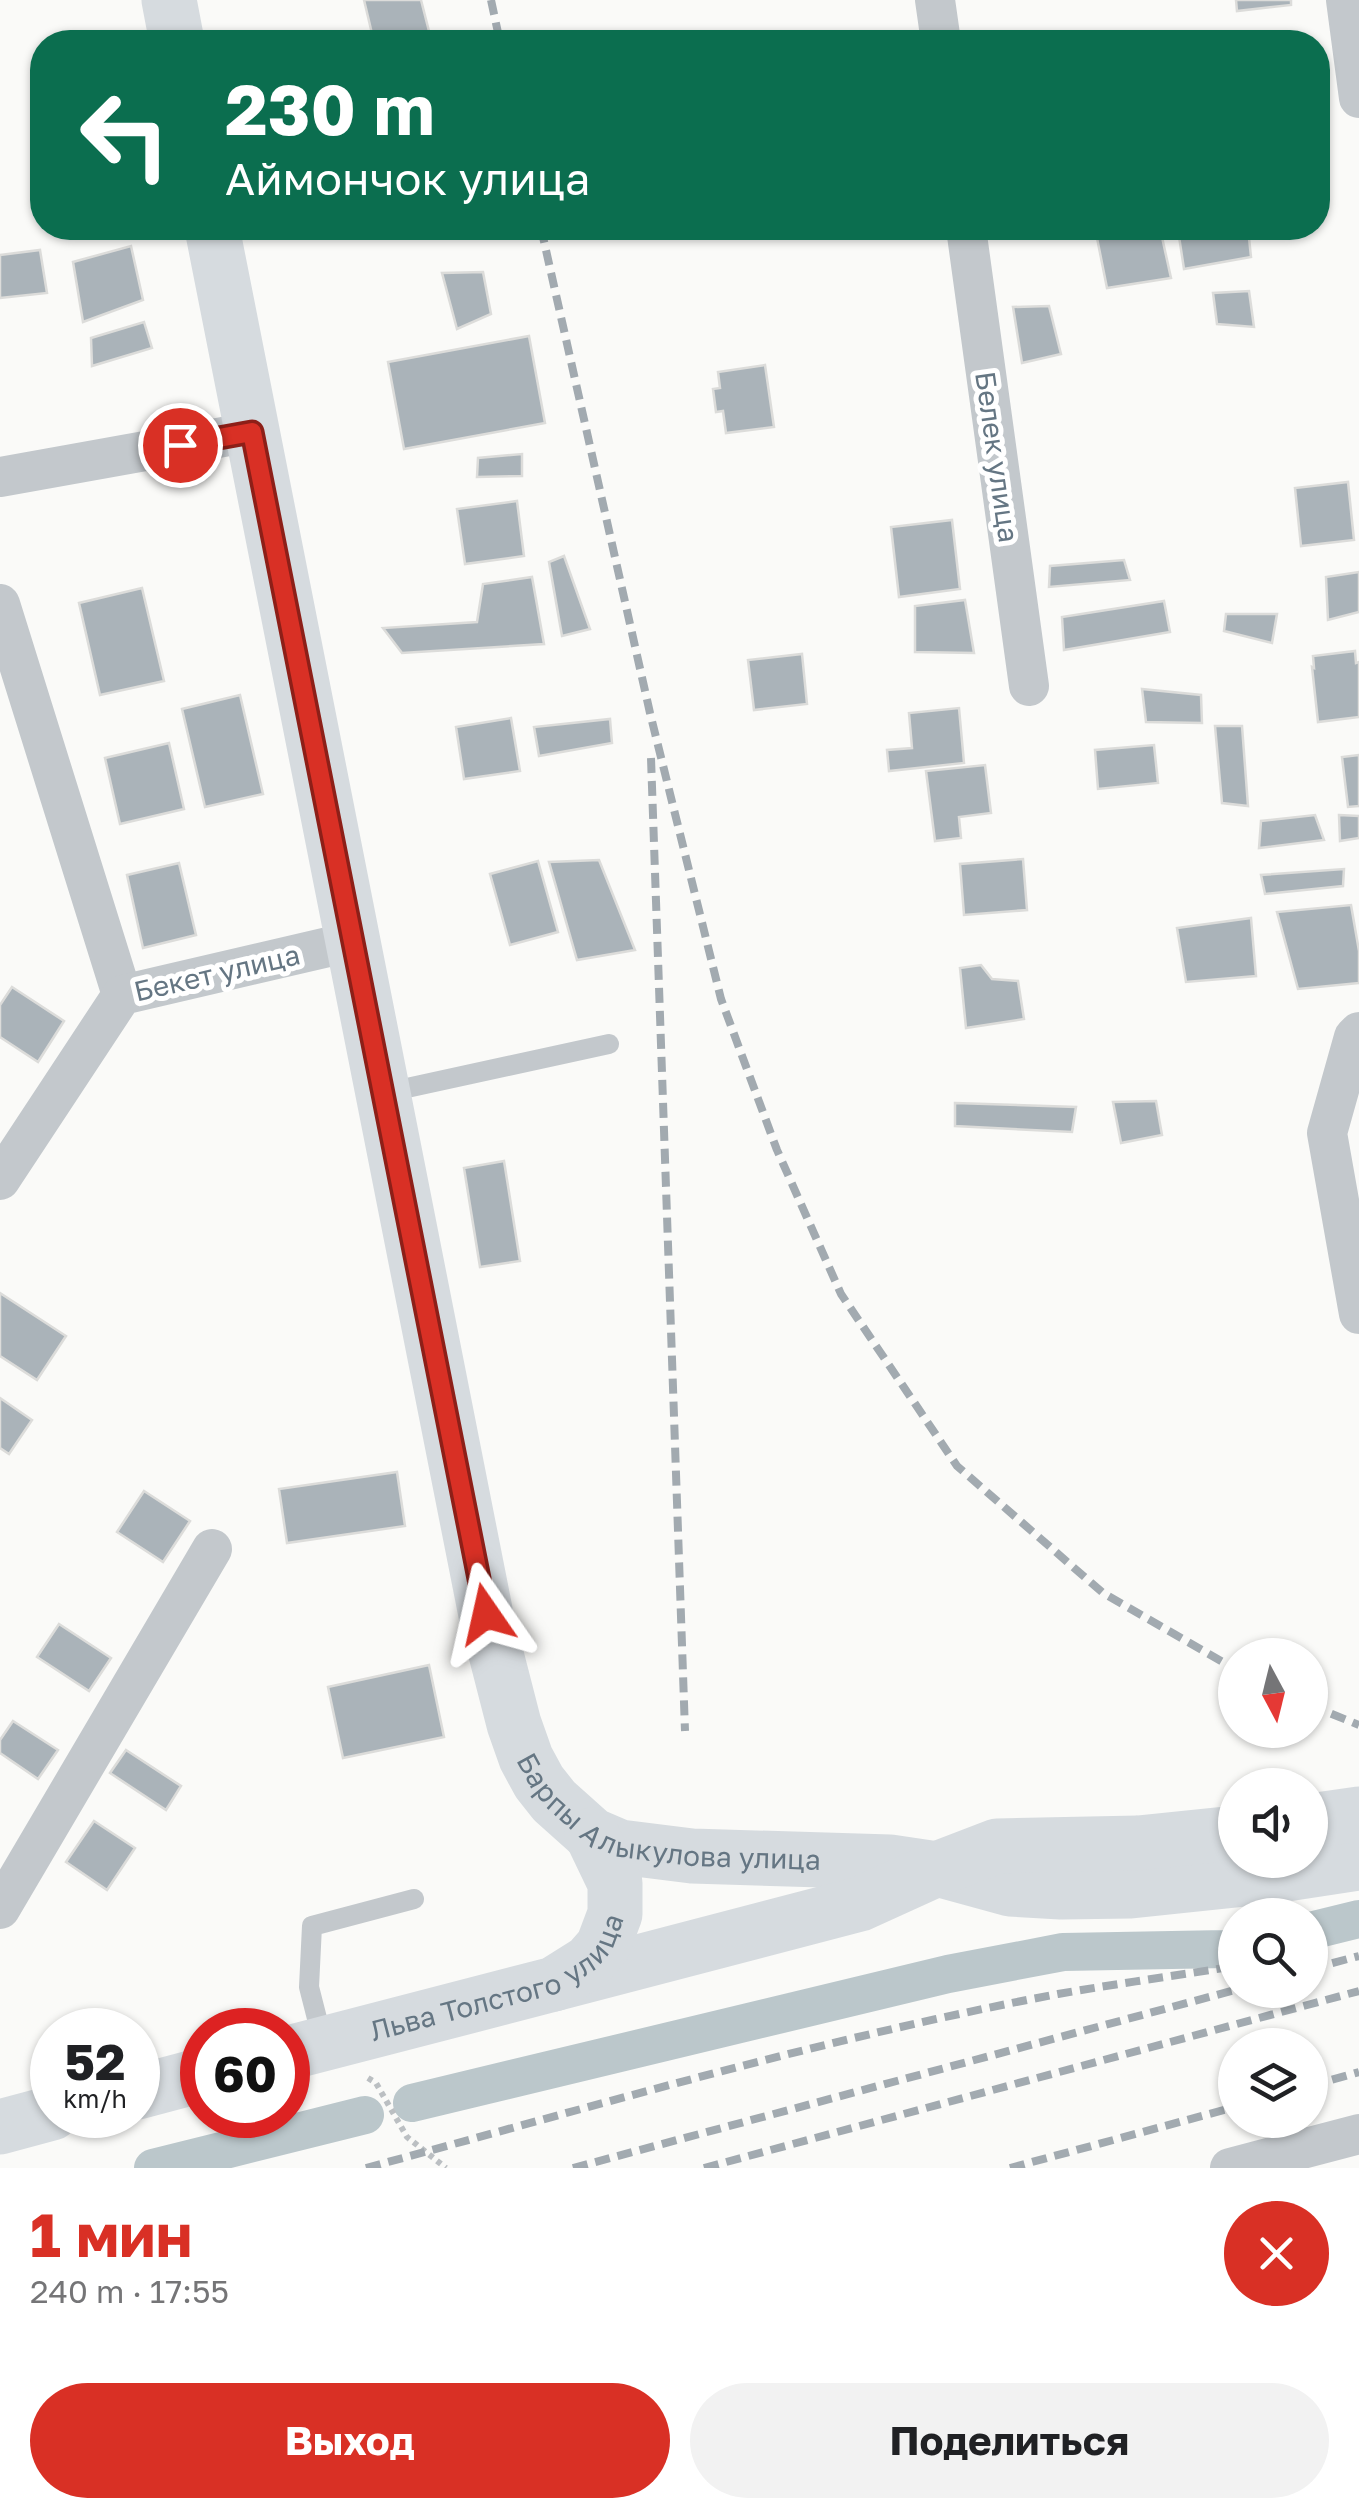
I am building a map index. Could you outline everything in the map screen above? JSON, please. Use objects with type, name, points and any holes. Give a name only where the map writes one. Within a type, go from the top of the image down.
[{"type":"main road","points":[[169,0],[175,30]]},
{"type":"main road","name":"Барпы Алыкулова улица","points":[[214,240],[486,1614],[514,1724],[539,1782],[592,1835],[620,1847],[692,1856],[890,1862],[936,1869],[1010,1889],[1130,1891],[1359,1863]]},
{"type":"main road","points":[[1328,1818],[1359,1814]]},
{"type":"main road","name":"Льва Толстого улица","points":[[310,2047],[554,1984],[589,1962],[603,1946],[615,1914],[614,1883],[592,1835]]},
{"type":"main road","points":[[554,1984],[860,1904],[996,1846],[1138,1843],[1218,1835]]},
{"type":"main road","points":[[0,2127],[30,2120]]},
{"type":"street","points":[[935,0],[939,30]]},
{"type":"street","points":[[1346,0],[1359,98]]},
{"type":"street","name":"Белек улица","points":[[968,240],[1029,686]]},
{"type":"street","points":[[0,478],[252,432]]},
{"type":"street","points":[[0,604],[122,995]]},
{"type":"street","name":"Бекет улица","points":[[0,1180],[122,995],[354,941]]},
{"type":"street","points":[[1359,1032],[1327,1132],[1359,1314]]},
{"type":"street","points":[[0,1909],[212,1549]]},
{"type":"street","points":[[1230,2168],[1359,2134]]},
{"type":"lane","points":[[382,1094],[609,1044]]},
{"type":"lane","points":[[308,2008],[312,1926],[414,1899]]},
{"type":"path","points":[[310,2050],[376,2083],[407,2138],[446,2168]]},
{"type":"building","points":[[364,0],[421,0],[429,30],[371,30]]},
{"type":"building","points":[[1236,0],[1291,0],[1291,5],[1237,11]]},
{"type":"building","points":[[1097,240],[1163,240],[1171,278],[1107,288]]},
{"type":"building","points":[[1180,240],[1249,240],[1251,257],[1184,269]]},
{"type":"building","points":[[131,246],[143,300],[83,322],[73,262]]},
{"type":"building","points":[[40,250],[47,293],[0,298],[0,255]]},
{"type":"building","points":[[483,272],[491,314],[457,329],[442,273]]},
{"type":"building","points":[[1249,291],[1254,327],[1217,324],[1213,293]]},
{"type":"building","points":[[1049,306],[1061,354],[1022,363],[1013,307]]},
{"type":"building","points":[[144,322],[152,348],[92,366],[91,338]]},
{"type":"building","points":[[529,336],[545,423],[404,449],[388,362]]},
{"type":"building","points":[[765,365],[774,427],[726,433],[723,411],[716,412],[713,389],[720,388],[718,372]]},
{"type":"building","points":[[522,454],[522,476],[477,477],[478,458]]},
{"type":"building","points":[[1348,482],[1354,540],[1301,546],[1295,488]]},
{"type":"building","points":[[517,501],[524,556],[465,564],[457,509]]},
{"type":"building","points":[[952,520],[960,589],[899,597],[891,527]]},
{"type":"building","points":[[564,556],[590,629],[562,636],[549,562]]},
{"type":"building","points":[[1124,560],[1130,580],[1049,587],[1050,566]]},
{"type":"building","points":[[1359,572],[1359,612],[1328,620],[1326,577]]},
{"type":"building","points":[[532,577],[544,644],[402,653],[383,628],[477,622],[483,584]]},
{"type":"building","points":[[142,588],[164,681],[100,695],[79,603]]},
{"type":"building","points":[[965,600],[974,653],[915,652],[915,606]]},
{"type":"building","points":[[1164,601],[1170,632],[1064,650],[1062,617]]},
{"type":"building","points":[[1226,614],[1277,614],[1272,643],[1224,631]]},
{"type":"building","points":[[1355,651],[1356,663],[1359,662],[1359,717],[1318,722],[1313,656]]},
{"type":"building","points":[[802,654],[807,704],[754,710],[748,660]]},
{"type":"building","points":[[1142,689],[1201,695],[1202,723],[1146,722]]},
{"type":"building","points":[[240,695],[263,794],[205,807],[182,709]]},
{"type":"building","points":[[959,708],[964,763],[889,771],[887,750],[912,748],[909,713]]},
{"type":"building","points":[[511,718],[520,771],[464,779],[456,727]]},
{"type":"building","points":[[610,719],[612,743],[539,756],[534,727]]},
{"type":"building","points":[[1215,726],[1242,726],[1248,806],[1222,803]]},
{"type":"building","points":[[169,743],[184,809],[120,824],[105,758]]},
{"type":"building","points":[[1154,745],[1158,783],[1098,789],[1095,750]]},
{"type":"building","points":[[1359,755],[1359,806],[1348,807],[1342,757]]},
{"type":"building","points":[[985,765],[991,813],[959,817],[961,838],[935,841],[926,771]]},
{"type":"building","points":[[1315,815],[1324,840],[1259,848],[1261,821]]},
{"type":"building","points":[[1339,815],[1359,816],[1359,838],[1340,841]]},
{"type":"building","points":[[1023,859],[1027,910],[964,915],[960,864]]},
{"type":"building","points":[[599,860],[635,950],[577,960],[549,862]]},
{"type":"building","points":[[538,861],[558,932],[510,945],[490,874]]},
{"type":"building","points":[[179,863],[196,935],[143,948],[127,875]]},
{"type":"building","points":[[1344,869],[1343,886],[1265,894],[1261,875]]},
{"type":"building","points":[[1351,905],[1359,951],[1359,983],[1298,989],[1277,912]]},
{"type":"building","points":[[1251,918],[1256,976],[1186,982],[1177,928]]},
{"type":"building","points":[[981,965],[992,979],[1018,981],[1024,1019],[966,1028],[960,968]]},
{"type":"building","points":[[12,987],[64,1021],[38,1062],[0,1037],[0,1005]]},
{"type":"building","points":[[1156,1101],[1162,1135],[1121,1143],[1113,1102]]},
{"type":"building","points":[[955,1103],[1076,1107],[1072,1132],[955,1126]]},
{"type":"building","points":[[504,1161],[520,1261],[480,1267],[464,1168]]},
{"type":"building","points":[[0,1293],[66,1336],[37,1380],[0,1356]]},
{"type":"building","points":[[0,1398],[32,1420],[9,1454],[0,1448]]},
{"type":"building","points":[[397,1472],[405,1526],[287,1543],[279,1489]]},
{"type":"building","points":[[144,1491],[190,1521],[163,1562],[117,1532]]},
{"type":"building","points":[[59,1624],[111,1658],[89,1691],[37,1657]]},
{"type":"building","points":[[429,1665],[444,1737],[343,1758],[328,1687]]},
{"type":"building","points":[[13,1721],[58,1750],[38,1779],[0,1753],[0,1740]]},
{"type":"building","points":[[126,1750],[181,1786],[166,1810],[110,1773]]},
{"type":"building","points":[[94,1821],[135,1848],[107,1890],[66,1862]]},
{"type":"waterway","points":[[1328,1927],[1359,1919]]},
{"type":"waterway","points":[[412,2103],[948,1974],[1063,1952],[1218,1949]]},
{"type":"waterway","points":[[153,2168],[365,2115]]},
{"type":"railway","points":[[491,0],[497,30]]},
{"type":"railway","points":[[544,240],[650,713],[721,999],[777,1150],[841,1294],[957,1466],[1103,1593],[1218,1659]]},
{"type":"railway","points":[[651,758],[685,1731]]},
{"type":"railway","points":[[1328,1712],[1359,1725]]},
{"type":"railway","points":[[1328,1964],[1359,1956]]},
{"type":"railway","points":[[366,2168],[883,2031],[1058,1994],[1218,1969]]},
{"type":"railway","points":[[704,2168],[1359,1991]]},
{"type":"railway","points":[[573,2168],[1218,1995]]},
{"type":"railway","points":[[1328,2081],[1359,2072]]},
{"type":"railway","points":[[1010,2168],[1218,2112]]},
{"type":"route","points":[[180,445],[252,432],[486,1614]]}]
